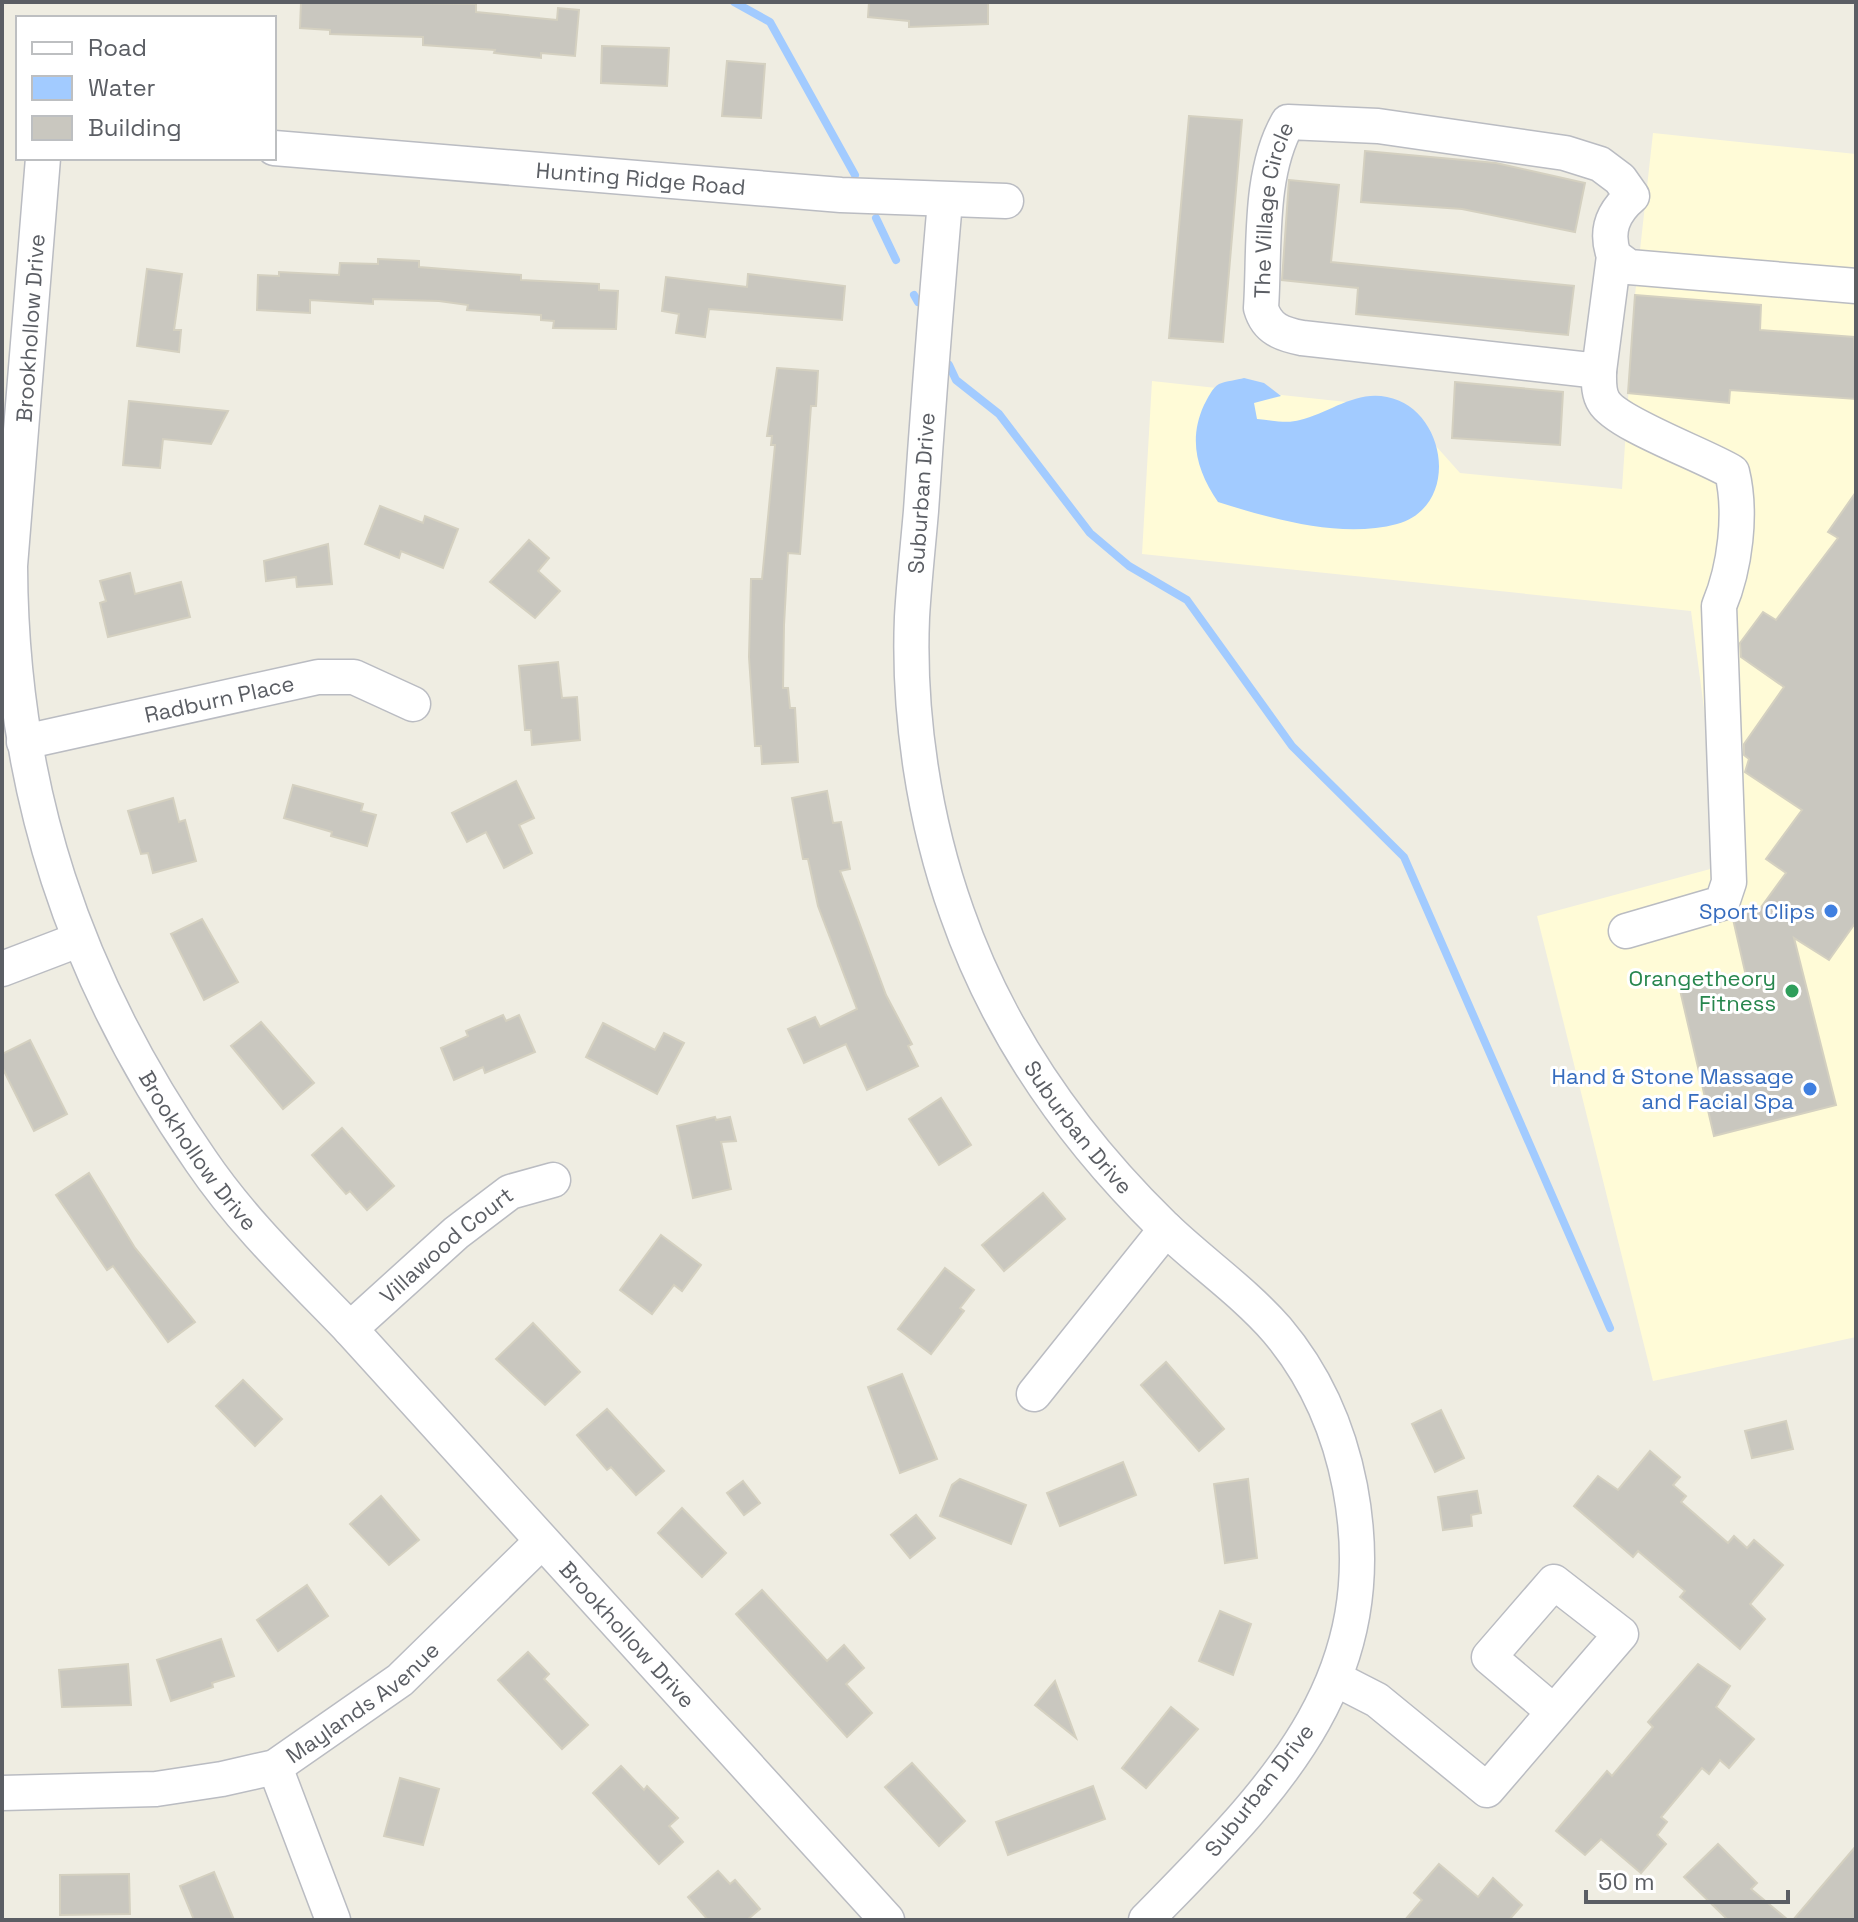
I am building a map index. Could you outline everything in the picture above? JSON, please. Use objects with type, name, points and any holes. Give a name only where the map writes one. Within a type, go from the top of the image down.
[{"type":"street","name":"The Village Circle","points":[[1288,122],[1378,126],[1565,153],[1600,164],[1620,179],[1632,196],[1623,204],[1611,225],[1614,256],[1599,371],[1302,338],[1274,329],[1265,322],[1261,308],[1268,194],[1274,153],[1288,122]]},
{"type":"street","name":"Hunting Ridge Road","points":[[276,148],[945,201],[1006,201]]},
{"type":"street","name":"Brookhollow Drive","points":[[43,160],[10,566],[10,618],[24,742],[34,797],[78,940],[139,1061],[202,1163],[263,1239],[350,1329],[887,1920]]},
{"type":"street","name":"Suburban Drive","points":[[945,201],[925,421],[912,620],[913,683],[922,769],[937,843],[966,936],[1011,1031],[1067,1121],[1166,1229],[1243,1295],[1278,1332],[1311,1378],[1345,1459],[1359,1546],[1356,1595],[1336,1679],[1300,1744],[1256,1802],[1146,1920]]},
{"type":"street","points":[[1614,256],[1629,267],[1856,286]]},
{"type":"street","points":[[1599,371],[1599,389],[1604,403],[1619,418],[1706,456],[1732,472],[1736,489],[1729,582],[1719,606],[1729,882],[1722,903],[1626,931]]},
{"type":"street","name":"Radburn Place","points":[[24,742],[318,677],[354,677],[413,704]]},
{"type":"street","points":[[2,969],[78,940]]},
{"type":"street","name":"Villawood Court","points":[[350,1329],[456,1233],[510,1192],[553,1180]]},
{"type":"street","points":[[1034,1394],[1166,1229]]},
{"type":"street","name":"Maylands Avenue","points":[[2,1793],[156,1789],[275,1767],[400,1680],[541,1542]]},
{"type":"street","points":[[1336,1679],[1377,1700],[1487,1790],[1554,1712]]},
{"type":"street","points":[[275,1767],[333,1920]]},
{"type":"shaded area","points":[[1653,133],[1856,154],[1856,1337],[1653,1381],[1537,916],[1725,865],[1691,611],[1142,554],[1152,381],[1402,408],[1460,473],[1622,489],[1635,295]]},
{"type":"water","points":[[1244,378],[1264,383],[1281,396],[1254,403],[1257,419],[1295,421],[1364,397],[1387,397],[1407,405],[1423,419],[1433,437],[1438,458],[1438,479],[1431,498],[1418,514],[1397,524],[1353,529],[1307,525],[1218,502],[1200,467],[1196,431],[1204,405],[1214,388]]},
{"type":"building","points":[[301,2],[476,4],[476,12],[557,20],[558,8],[579,10],[575,56],[541,53],[541,58],[494,53],[495,50],[423,45],[423,37],[330,34],[330,30],[300,28]]},
{"type":"building","points":[[869,2],[988,2],[988,24],[909,27],[909,21],[868,17]]},
{"type":"building","points":[[602,46],[669,48],[667,86],[601,83]]},
{"type":"building","points":[[727,61],[765,64],[761,118],[722,116]]},
{"type":"building","points":[[1189,116],[1242,120],[1223,342],[1169,338]]},
{"type":"building","points":[[1365,151],[1496,163],[1585,183],[1575,232],[1462,209],[1361,202]]},
{"type":"building","points":[[1289,180],[1339,185],[1331,262],[1574,286],[1568,335],[1356,314],[1358,288],[1282,280]]},
{"type":"building","points":[[378,259],[419,261],[419,267],[521,275],[521,280],[599,284],[599,290],[618,291],[616,329],[553,328],[554,321],[541,320],[541,315],[467,310],[468,305],[439,301],[373,299],[373,304],[310,300],[310,313],[257,310],[258,275],[279,276],[279,272],[339,275],[340,263],[378,264]]},
{"type":"building","points":[[147,269],[182,274],[174,330],[181,330],[179,352],[137,346]]},
{"type":"building","points":[[748,274],[845,286],[842,320],[709,309],[705,337],[676,333],[679,314],[662,311],[666,277],[747,287]]},
{"type":"building","points":[[1635,295],[1761,305],[1760,330],[1854,337],[1856,399],[1730,390],[1729,403],[1628,393]]},
{"type":"building","points":[[777,368],[818,371],[816,406],[811,406],[800,554],[788,553],[784,625],[783,688],[788,688],[790,708],[795,708],[798,762],[762,764],[761,746],[755,746],[749,657],[751,579],[762,579],[775,445],[771,445],[772,436],[767,436]]},
{"type":"building","points":[[1455,382],[1563,392],[1560,445],[1452,438]]},
{"type":"building","points":[[129,401],[228,411],[211,444],[163,439],[160,468],[123,465]]},
{"type":"building","points":[[1856,492],[1856,922],[1829,960],[1794,938],[1836,1105],[1714,1136],[1680,990],[1746,976],[1733,919],[1738,914],[1759,910],[1786,873],[1766,859],[1802,810],[1745,772],[1749,759],[1744,755],[1744,744],[1784,687],[1741,657],[1740,643],[1763,612],[1776,620],[1838,538],[1828,532]]},
{"type":"building","points":[[380,506],[423,523],[425,516],[458,529],[443,568],[401,551],[399,558],[365,544]]},
{"type":"building","points":[[529,540],[549,558],[538,571],[560,591],[535,618],[490,582]]},
{"type":"building","points":[[328,544],[332,584],[297,587],[296,577],[266,581],[264,561]]},
{"type":"building","points":[[130,573],[135,594],[181,582],[190,617],[108,637],[100,603],[106,601],[100,581]]},
{"type":"building","points":[[558,662],[562,698],[577,697],[580,740],[532,745],[531,730],[525,730],[519,666]]},
{"type":"building","points":[[516,781],[534,818],[519,825],[532,853],[504,868],[486,832],[467,842],[452,813]]},
{"type":"building","points":[[293,785],[363,804],[361,811],[376,815],[367,846],[284,818]]},
{"type":"building","points":[[827,791],[833,823],[841,822],[850,869],[840,871],[886,995],[912,1044],[908,1046],[918,1066],[867,1090],[846,1044],[804,1063],[788,1029],[815,1017],[820,1027],[857,1009],[818,906],[808,859],[803,859],[792,798]]},
{"type":"building","points":[[173,798],[179,822],[185,820],[196,861],[153,873],[148,853],[141,854],[128,811]]},
{"type":"building","points":[[202,919],[238,982],[204,1000],[171,934]]},
{"type":"building","points":[[503,1015],[506,1021],[519,1015],[535,1052],[485,1073],[483,1067],[454,1080],[441,1048],[468,1036],[466,1031]]},
{"type":"building","points":[[261,1022],[314,1083],[283,1109],[231,1046]]},
{"type":"building","points":[[603,1023],[655,1050],[664,1033],[684,1043],[657,1094],[586,1057]]},
{"type":"building","points":[[30,1040],[67,1114],[34,1131],[2,1067],[2,1054]]},
{"type":"building","points":[[941,1098],[971,1145],[939,1165],[909,1119]]},
{"type":"building","points":[[715,1117],[716,1120],[730,1117],[736,1141],[721,1142],[731,1189],[693,1198],[677,1126]]},
{"type":"building","points":[[342,1128],[394,1186],[367,1210],[350,1191],[346,1194],[312,1155]]},
{"type":"building","points":[[89,1173],[135,1248],[195,1322],[168,1342],[113,1266],[107,1270],[56,1195]]},
{"type":"building","points":[[1043,1193],[1065,1219],[1004,1271],[982,1245]]},
{"type":"building","points":[[661,1235],[701,1265],[682,1291],[674,1285],[652,1314],[620,1290]]},
{"type":"building","points":[[945,1268],[974,1290],[960,1308],[964,1311],[931,1354],[898,1329]]},
{"type":"building","points":[[533,1323],[580,1372],[545,1405],[496,1359]]},
{"type":"building","points":[[1166,1362],[1224,1429],[1199,1451],[1141,1385]]},
{"type":"building","points":[[902,1374],[937,1459],[900,1473],[868,1387]]},
{"type":"building","points":[[243,1380],[282,1419],[255,1446],[216,1406]]},
{"type":"building","points":[[607,1409],[664,1471],[636,1495],[611,1467],[607,1470],[577,1435]]},
{"type":"building","points":[[1441,1410],[1464,1458],[1435,1472],[1412,1424]]},
{"type":"building","points":[[1786,1421],[1793,1449],[1752,1458],[1745,1431]]},
{"type":"building","points":[[1650,1451],[1680,1477],[1673,1485],[1686,1496],[1681,1502],[1728,1543],[1734,1536],[1747,1548],[1754,1540],[1783,1565],[1750,1604],[1765,1619],[1740,1649],[1680,1597],[1685,1591],[1638,1551],[1633,1557],[1574,1506],[1598,1476],[1618,1490]]},
{"type":"building","points":[[1123,1462],[1136,1495],[1060,1526],[1047,1493]]},
{"type":"building","points":[[960,1479],[1026,1505],[1011,1544],[940,1516],[952,1485]]},
{"type":"building","points":[[1248,1479],[1257,1558],[1225,1563],[1214,1484]]},
{"type":"building","points":[[743,1481],[760,1503],[744,1515],[727,1493]]},
{"type":"building","points":[[1477,1491],[1481,1513],[1471,1515],[1472,1526],[1443,1530],[1438,1497]]},
{"type":"building","points":[[381,1496],[419,1540],[389,1565],[350,1524]]},
{"type":"building","points":[[682,1508],[726,1553],[702,1577],[658,1533]]},
{"type":"building","points":[[916,1515],[935,1538],[910,1558],[891,1535]]},
{"type":"building","points":[[307,1585],[328,1616],[278,1651],[257,1620]]},
{"type":"building","points":[[762,1590],[827,1661],[844,1645],[864,1668],[846,1684],[872,1713],[847,1737],[736,1614]]},
{"type":"building","points":[[1220,1611],[1251,1624],[1233,1675],[1199,1661]]},
{"type":"building","points":[[221,1639],[234,1676],[212,1683],[213,1687],[171,1701],[157,1660]]},
{"type":"building","points":[[528,1652],[549,1674],[544,1679],[588,1725],[562,1749],[498,1680]]},
{"type":"building","points":[[128,1664],[131,1705],[62,1707],[59,1670]]},
{"type":"building","points":[[1698,1664],[1730,1686],[1716,1707],[1754,1739],[1729,1768],[1720,1760],[1709,1774],[1702,1768],[1661,1817],[1667,1822],[1657,1835],[1666,1844],[1641,1873],[1601,1839],[1585,1855],[1556,1831],[1607,1771],[1612,1776],[1653,1727],[1648,1722]]},
{"type":"building","points":[[1055,1681],[1076,1738],[1035,1705]]},
{"type":"building","points":[[1171,1707],[1198,1729],[1146,1788],[1122,1768]]},
{"type":"building","points":[[912,1763],[965,1821],[939,1846],[885,1787]]},
{"type":"building","points":[[621,1766],[644,1790],[647,1786],[678,1818],[669,1826],[683,1842],[659,1864],[593,1793]]},
{"type":"building","points":[[400,1778],[439,1789],[423,1845],[384,1836]]},
{"type":"building","points":[[1093,1786],[1105,1819],[1008,1855],[996,1822]]},
{"type":"building","points":[[1718,1844],[1757,1883],[1751,1889],[1788,1920],[1728,1920],[1684,1877]]},
{"type":"building","points":[[1856,1846],[1856,1920],[1793,1920]]},
{"type":"building","points":[[1439,1864],[1478,1897],[1493,1878],[1522,1905],[1509,1920],[1405,1920],[1422,1900],[1414,1893]]},
{"type":"building","points":[[718,1871],[730,1884],[735,1880],[760,1909],[747,1920],[708,1920],[688,1897]]},
{"type":"building","points":[[214,1872],[234,1920],[194,1920],[180,1886]]},
{"type":"building","points":[[129,1874],[130,1914],[60,1915],[60,1875]]},
{"type":"waterway","points":[[734,2],[770,22],[855,175]]},
{"type":"waterway","points":[[876,218],[896,260]]},
{"type":"waterway","points":[[914,295],[918,302]]},
{"type":"waterway","points":[[949,365],[956,380],[999,414],[1090,533],[1129,566],[1187,600],[1292,746],[1404,857],[1610,1328]]},
{"type":"place","name":"Sport Clips","points":[[1831,911]]},
{"type":"place","name":"Orangetheory Fitness","points":[[1792,991]]},
{"type":"place","name":"Hand & Stone Massage and Facial Spa","points":[[1810,1089]]}]
